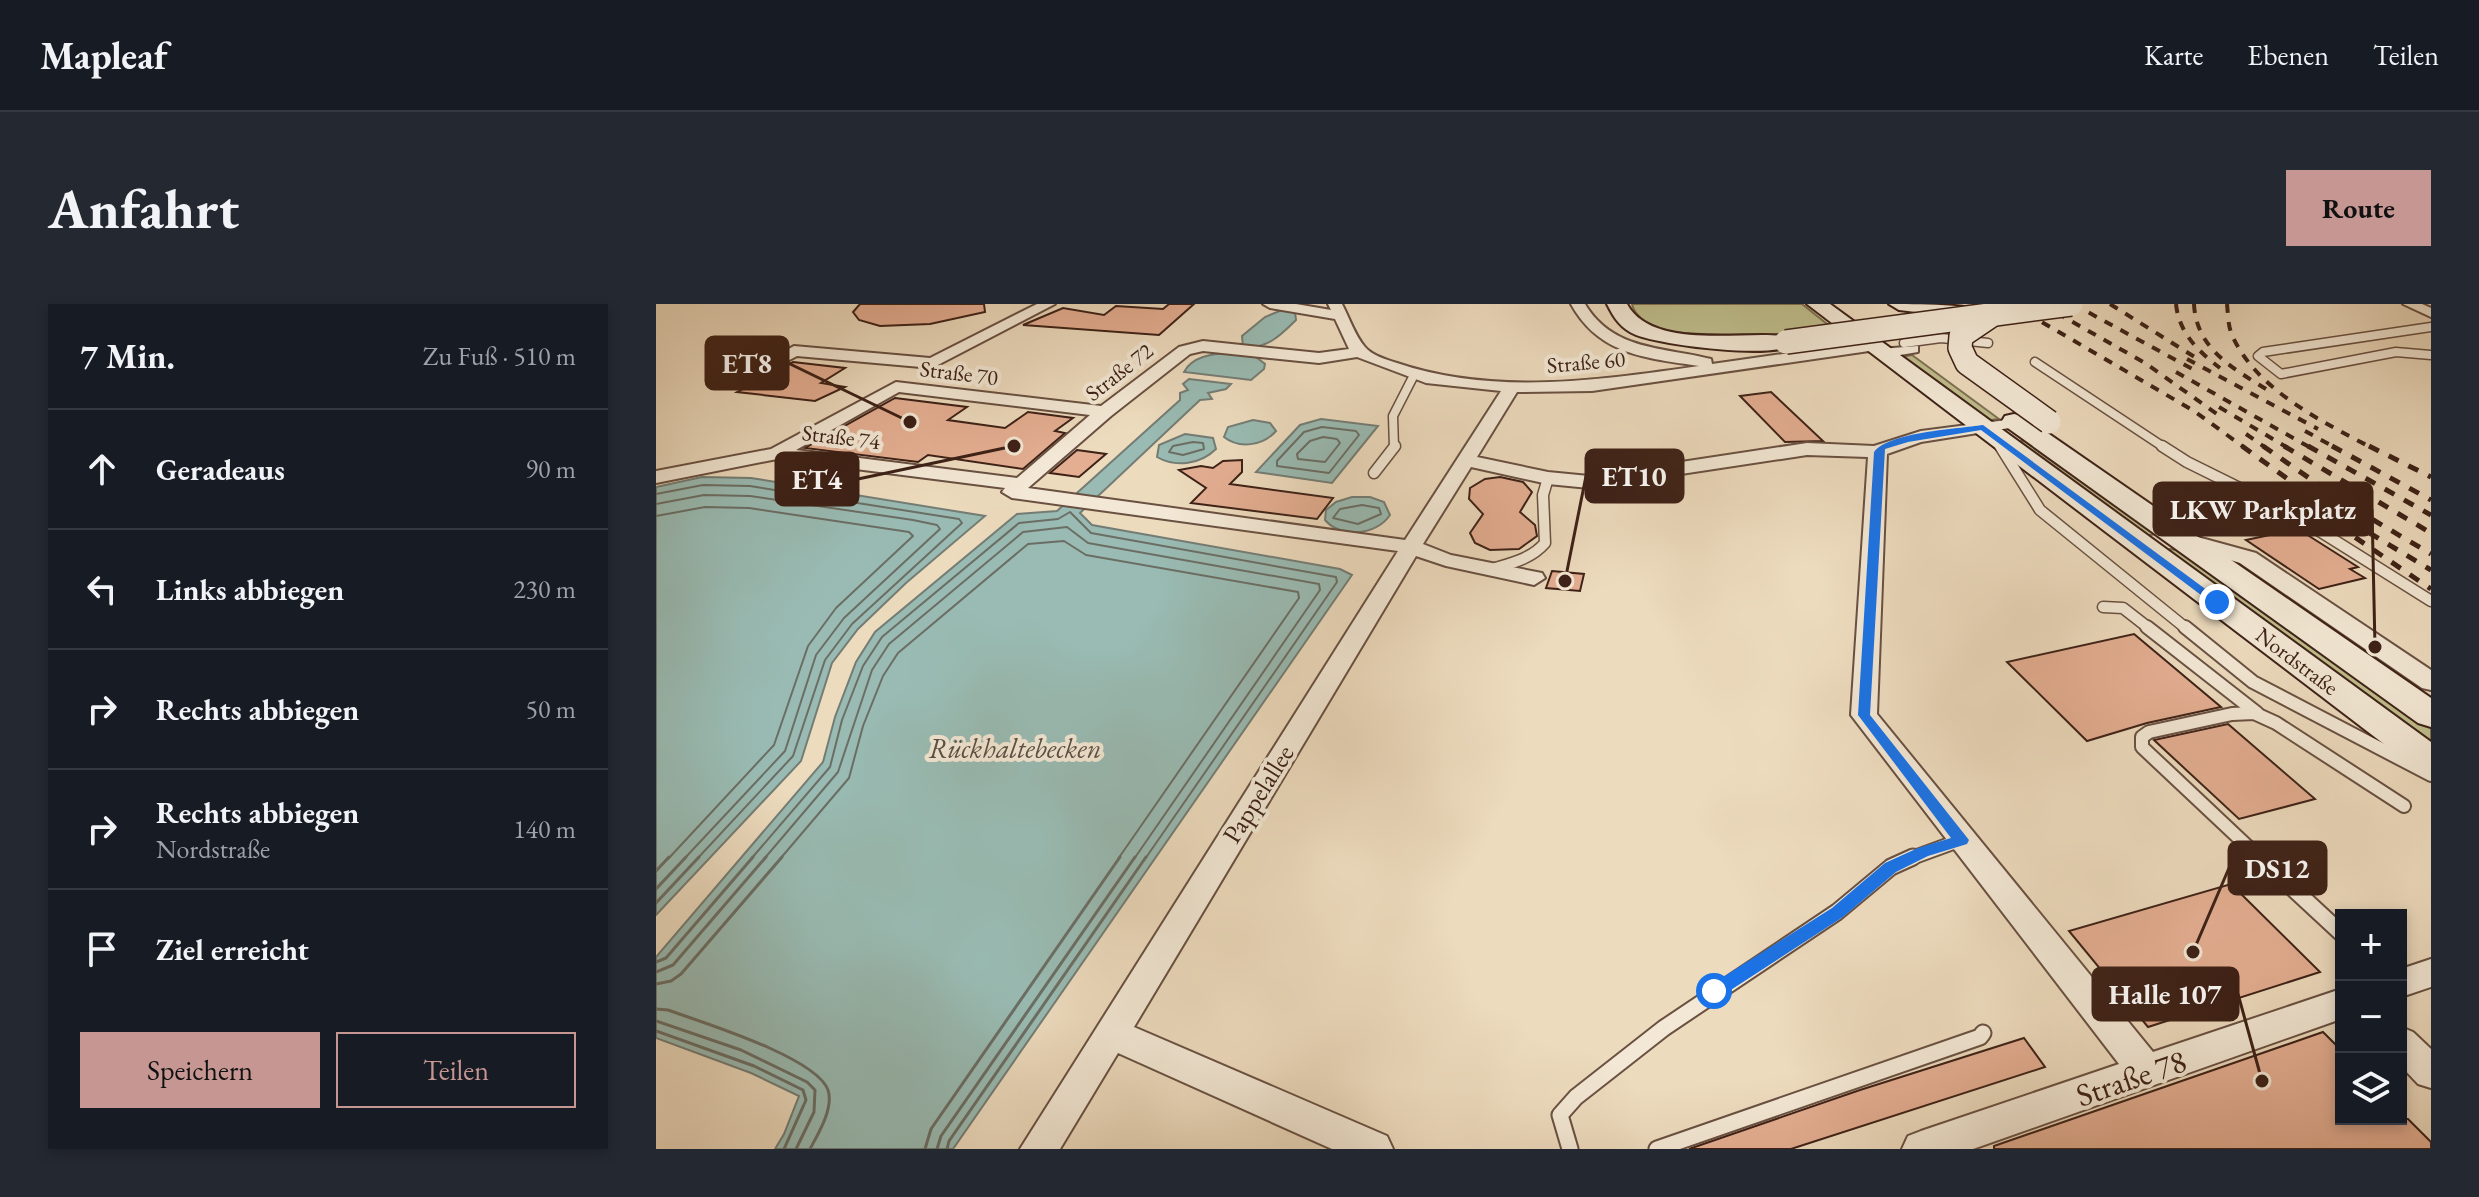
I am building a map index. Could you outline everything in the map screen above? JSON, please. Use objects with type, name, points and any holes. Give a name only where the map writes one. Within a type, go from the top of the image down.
[{"type":"street","points":[[766,366],[794,351],[932,363],[1048,304]]},
{"type":"street","points":[[1270,304],[1338,310],[1359,352]]},
{"type":"street","points":[[1578,304],[1589,325],[1603,336],[1650,353],[1732,366]]},
{"type":"street","points":[[1617,304],[1621,315],[1630,323],[1661,336],[1720,344],[1786,342],[2071,304]]},
{"type":"street","name":"Nordstraße","points":[[1817,304],[1889,345],[2431,761]]},
{"type":"street","name":"Nordstraße","points":[[1849,304],[1889,345]]},
{"type":"street","points":[[1899,304],[1940,311],[1994,314]]},
{"type":"street","points":[[2410,304],[2431,313]]},
{"type":"street","points":[[1994,314],[1961,336],[1960,348],[1967,363],[2105,461],[2146,514]]},
{"type":"street","name":"Straße 60","points":[[1359,352],[1388,367],[1414,375],[1512,387],[1592,386],[1889,345]]},
{"type":"street","name":"Straße 72","points":[[1022,484],[1105,412],[1185,350],[1203,346],[1319,358],[1359,352]]},
{"type":"street","name":"Straße 70","points":[[777,453],[896,387],[1105,412]]},
{"type":"street","name":"Pappelallee","points":[[1039,1149],[1512,387]]},
{"type":"street","points":[[1998,429],[1906,439],[1882,447],[1878,452],[1864,715],[2148,1073]]},
{"type":"street","name":"Nordstraße","points":[[1998,429],[2146,514],[2431,715]]},
{"type":"street","points":[[1466,460],[1548,478],[1589,482],[1807,449],[1878,452]]},
{"type":"street","name":"Straße 74","points":[[656,477],[777,453],[1022,484]]},
{"type":"street","points":[[1022,484],[1012,492],[1411,547],[1446,560],[1534,578]]},
{"type":"street","points":[[2179,538],[2248,558],[2425,674]]},
{"type":"street","points":[[2407,981],[2431,973]]},
{"type":"street","name":"Straße 78","points":[[1921,1149],[2335,1006]]},
{"type":"street","points":[[1111,1033],[1374,1149]]},
{"type":"street","points":[[2407,1049],[2431,1072]]},
{"type":"lane","points":[[2431,327],[2263,352],[2258,356],[2281,374],[2396,352],[2431,355]]},
{"type":"lane","points":[[1889,345],[1941,338],[1988,343]]},
{"type":"lane","points":[[2035,362],[2187,462],[2294,515],[2431,601]]},
{"type":"lane","points":[[1374,473],[1395,449],[1399,439],[1393,416],[1414,375]]},
{"type":"lane","points":[[1998,429],[2040,510],[2253,682],[2431,775]]},
{"type":"lane","points":[[1492,569],[1518,563],[1538,552],[1546,540],[1543,489],[1548,478]]},
{"type":"lane","points":[[2103,607],[2123,608],[2259,715],[2404,806]]},
{"type":"lane","points":[[2259,715],[2232,714],[2149,732],[2142,737],[2142,747],[2335,927]]},
{"type":"lane","points":[[1570,1149],[1560,1115],[1576,1097],[1754,965],[1837,912],[1891,867],[1923,852],[1961,840]]},
{"type":"lane","points":[[1657,1149],[1980,1037],[1983,1033]]},
{"type":"shaded area","points":[[1632,304],[1802,304],[1832,328],[1756,336],[1691,334],[1663,329],[1642,319]]},
{"type":"shaded area","points":[[1912,355],[1999,419],[1983,421],[1896,358]]},
{"type":"shaded area","points":[[2027,440],[2157,534],[2144,536],[2012,443]]},
{"type":"shaded area","points":[[2170,549],[2187,552],[2431,727],[2431,752],[2165,552]]},
{"type":"water","points":[[1287,308],[1295,312],[1296,320],[1284,331],[1266,344],[1243,347],[1242,336],[1265,317]]},
{"type":"water","points":[[1232,352],[1252,354],[1265,364],[1264,369],[1251,380],[1184,372],[1199,359]]},
{"type":"water","name":"Rückhaltebecken","points":[[1189,379],[1231,384],[1226,389],[1208,393],[1212,399],[1200,400],[1080,513],[1092,525],[1340,569],[1352,575],[953,1149],[775,1149],[799,1096],[751,1073],[656,1038],[656,957],[823,762],[835,717],[856,662],[875,632],[1017,514],[1057,511],[1180,400],[1180,393],[1188,390],[1183,384]]},
{"type":"water","points":[[1321,419],[1378,426],[1332,483],[1256,472],[1300,425]]},
{"type":"water","points":[[1253,420],[1270,423],[1276,431],[1264,440],[1251,444],[1237,443],[1224,437],[1228,427]]},
{"type":"water","points":[[1185,434],[1213,438],[1216,449],[1188,463],[1157,457],[1159,445]]},
{"type":"water","points":[[702,477],[751,478],[985,516],[906,583],[858,629],[832,663],[801,761],[656,915],[656,487]]},
{"type":"water","points":[[1352,497],[1370,497],[1384,502],[1390,515],[1377,527],[1359,532],[1340,530],[1325,520],[1326,510],[1336,502]]},
{"type":"building","points":[[860,304],[984,304],[985,312],[930,324],[880,326],[859,320],[853,312]]},
{"type":"building","points":[[1169,304],[1194,304],[1159,335],[1023,325],[1063,308],[1104,315],[1116,306],[1163,309]]},
{"type":"building","points":[[793,362],[845,368],[821,383],[845,387],[815,401],[737,392]]},
{"type":"building","points":[[1771,392],[1823,441],[1785,442],[1740,396]]},
{"type":"building","points":[[895,398],[967,407],[948,420],[1005,428],[1028,412],[1073,418],[1055,431],[1065,433],[1023,469],[928,455],[918,462],[805,448]]},
{"type":"building","points":[[1077,450],[1106,454],[1079,477],[1050,473]]},
{"type":"building","points":[[1242,460],[1242,472],[1230,484],[1333,498],[1317,519],[1191,503],[1206,488],[1179,470],[1201,466],[1213,468],[1223,461]]},
{"type":"building","points":[[1500,477],[1523,482],[1532,492],[1520,512],[1535,525],[1537,536],[1519,549],[1490,550],[1475,543],[1470,533],[1483,514],[1469,499],[1470,488],[1485,479]]},
{"type":"building","points":[[2298,529],[2358,567],[2350,569],[2365,578],[2319,589],[2246,540]]},
{"type":"building","points":[[1552,571],[1584,574],[1580,591],[1546,588]]},
{"type":"building","points":[[2134,634],[2221,707],[2147,723],[2087,741],[2007,662]]},
{"type":"building","points":[[2228,724],[2315,799],[2239,819],[2154,740]]},
{"type":"building","points":[[2231,884],[2320,972],[2148,1027],[2069,931]]},
{"type":"building","points":[[2323,1032],[2335,1044],[2335,1125],[2407,1125],[2408,1119],[2431,1142],[2431,1149],[1994,1149],[1994,1146]]},
{"type":"building","points":[[2024,1038],[2045,1067],[1791,1149],[1689,1149],[1860,1090]]},
{"type":"railway","points":[[2011,304],[2194,411],[2245,448]]},
{"type":"railway","points":[[2041,304],[2145,363],[2217,414]]},
{"type":"railway","points":[[2073,304],[2196,371]]},
{"type":"railway","points":[[2110,304],[2201,361]]},
{"type":"railway","points":[[2176,304],[2185,333],[2220,368]]},
{"type":"railway","points":[[2194,304],[2201,333],[2209,345],[2229,364],[2266,389]]},
{"type":"railway","points":[[2227,304],[2232,335],[2257,372],[2312,415],[2372,448]]},
{"type":"railway","points":[[2187,359],[2318,429]]},
{"type":"railway","points":[[2176,372],[2311,448]]},
{"type":"railway","points":[[2219,407],[2288,448]]},
{"type":"railway","points":[[2305,431],[2336,448]]},
{"type":"railway","points":[[2246,434],[2266,448]]},
{"type":"railway","points":[[2242,446],[2328,508],[2431,570]]},
{"type":"railway","points":[[2263,446],[2348,505],[2431,554]]},
{"type":"railway","points":[[2284,446],[2431,533]]},
{"type":"railway","points":[[2308,446],[2431,515]]},
{"type":"railway","points":[[2332,446],[2431,500]]},
{"type":"railway","points":[[2369,446],[2431,477]]},
{"type":"railway","points":[[2337,525],[2431,589]]},
{"type":"place","name":"ET8","points":[[910,422]]},
{"type":"place","name":"ET4","points":[[1014,446]]},
{"type":"place","name":"ET10","points":[[1565,581]]},
{"type":"place","name":"LKW Parkplatz","points":[[2375,647]]},
{"type":"place","name":"DS12","points":[[2193,952]]},
{"type":"place","name":"Halle 107","points":[[2262,1081]]},
{"type":"route","points":[[1714,991],[1837,912],[1891,867],[1923,852],[1961,840],[1864,715],[1878,452],[1882,447],[1906,439],[1983,427],[2217,602]]}]
